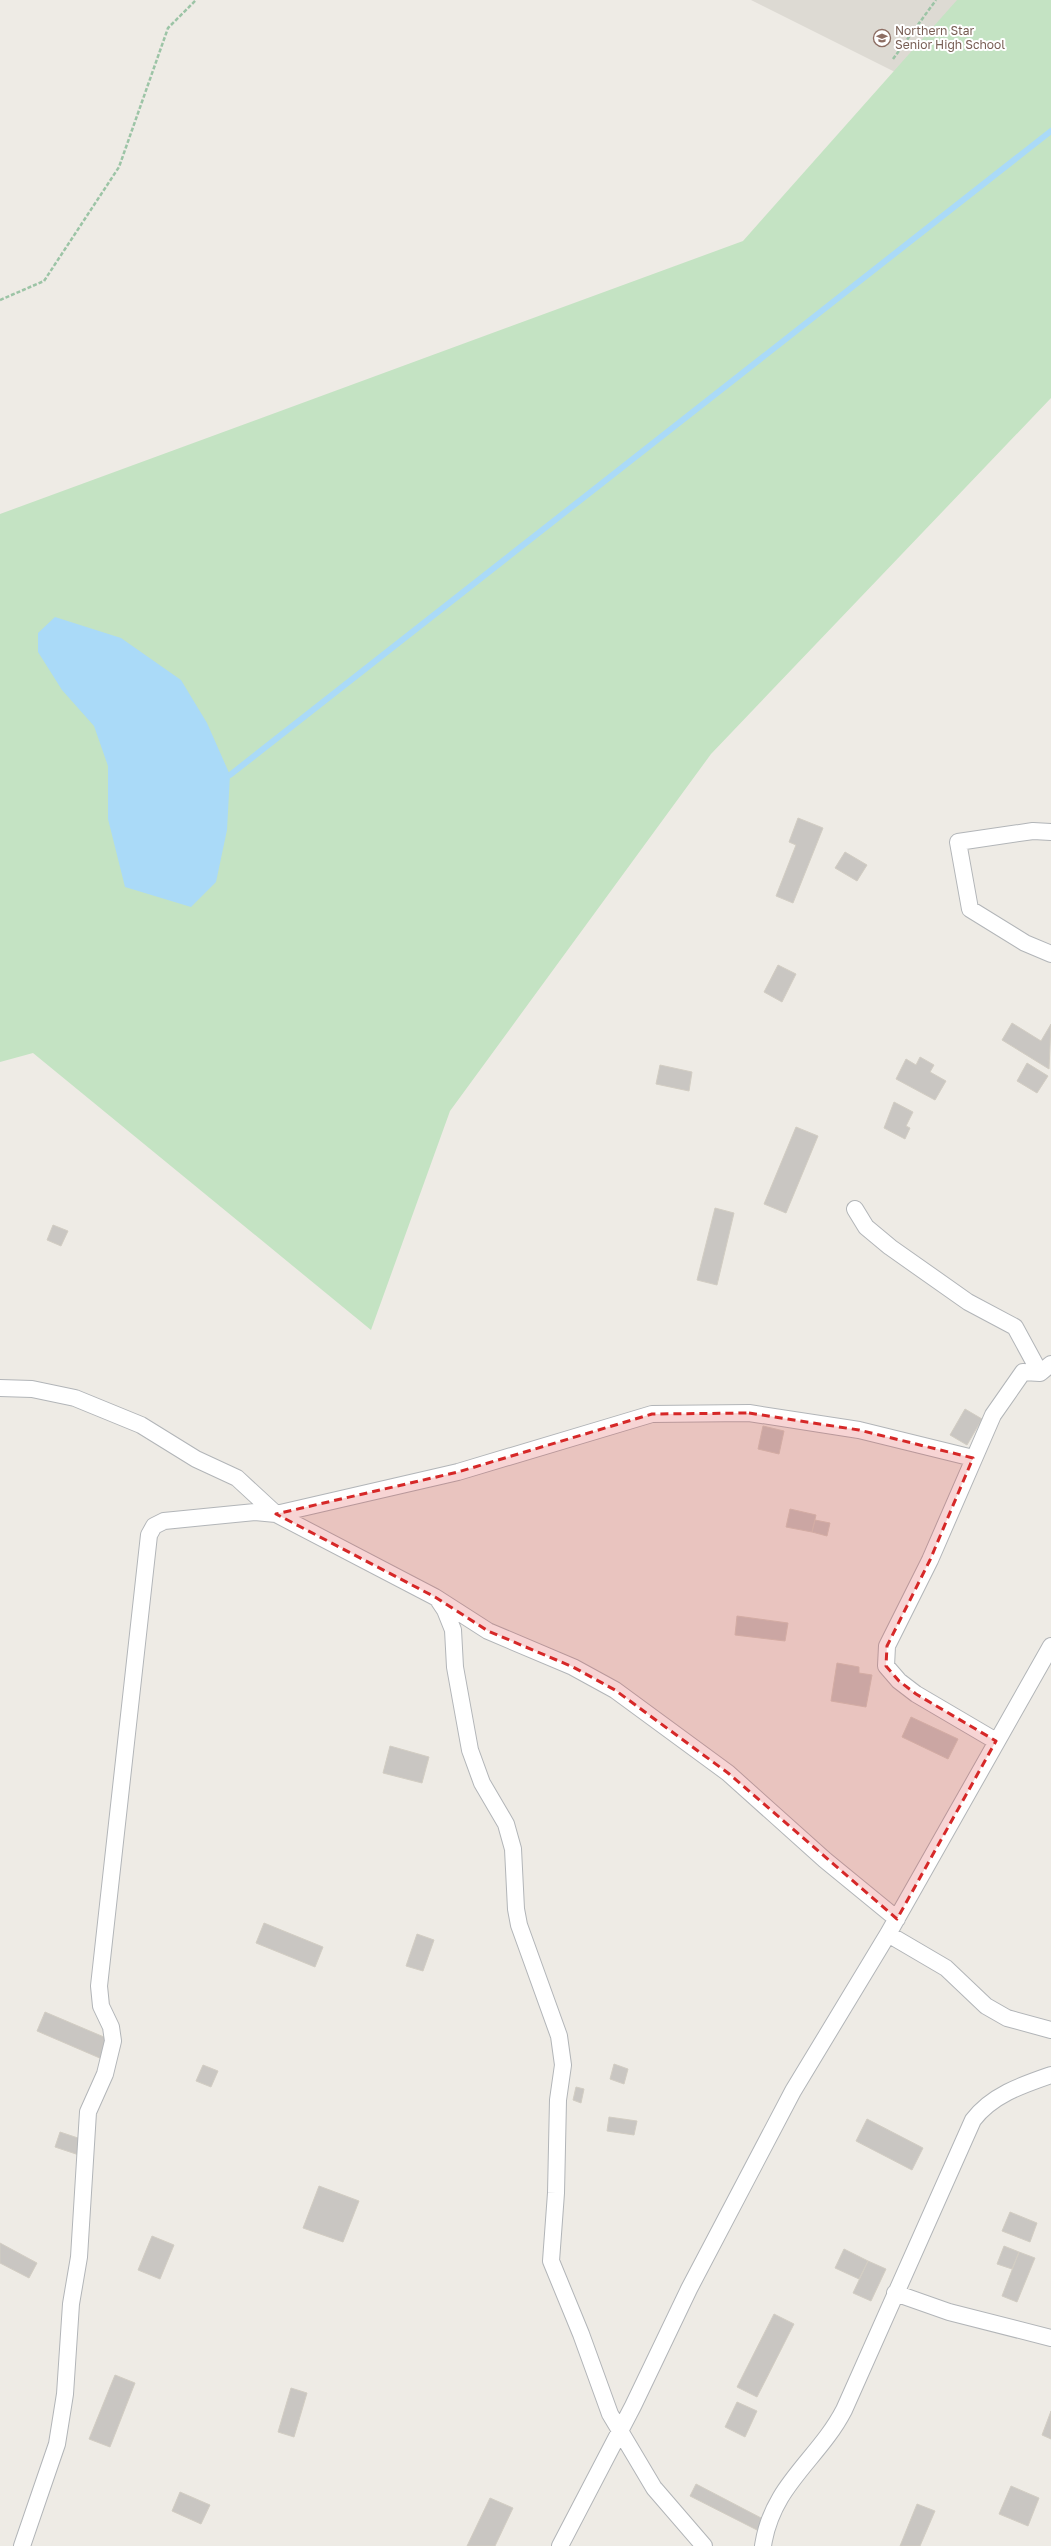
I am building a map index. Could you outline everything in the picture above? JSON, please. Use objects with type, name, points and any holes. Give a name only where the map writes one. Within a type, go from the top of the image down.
[{"type":"street","points":[[1051,832],[1033,831],[958,842],[970,909],[1025,943],[1051,954]]},
{"type":"street","points":[[855,1209],[866,1228],[890,1248],[958,1296],[1015,1328],[1046,1368],[1024,1372],[1003,1398],[973,1458],[930,1560],[887,1646],[886,1666],[899,1681],[916,1694],[996,1741]]},
{"type":"street","points":[[0,1388],[32,1389],[75,1398],[140,1425],[196,1459],[238,1478],[276,1514],[435,1597],[488,1631],[573,1667],[615,1690],[728,1773],[825,1860],[897,1920]]},
{"type":"street","points":[[22,2546],[57,2444],[65,2394],[71,2304],[79,2257],[88,2112],[105,2074],[113,2040],[111,2027],[101,2006],[99,1986],[149,1535],[154,1526],[164,1521],[256,1512],[276,1514],[458,1472],[652,1414],[749,1413],[859,1430],[973,1458]]},
{"type":"street","points":[[435,1597],[445,1610],[453,1630],[455,1667],[470,1750],[482,1783],[506,1824],[513,1849],[516,1909],[519,1925],[559,2036],[563,2065],[558,2100],[556,2192],[551,2261],[584,2340],[610,2414],[619,2432],[654,2488],[704,2546]]},
{"type":"street","points":[[560,2546],[619,2432],[689,2289],[792,2090],[897,1920],[996,1741],[1051,1646]]},
{"type":"street","points":[[888,1934],[946,1968],[986,2006],[1007,2018],[1051,2030]]},
{"type":"street","points":[[763,2546],[765,2532],[777,2503],[792,2477],[835,2426],[973,2120],[981,2110],[1006,2093],[1051,2075]]},
{"type":"street","points":[[895,2293],[949,2312],[1051,2338]]},
{"type":"path","points":[[0,300],[44,281],[119,167],[168,28],[196,0]]},
{"type":"path","points":[[893,59],[936,0]]},
{"type":"highlighted area","points":[[749,1413],[859,1430],[973,1458],[930,1560],[887,1646],[886,1666],[899,1681],[916,1694],[996,1741],[897,1919],[728,1773],[615,1690],[573,1667],[488,1631],[435,1597],[276,1514],[458,1472],[652,1414]]},
{"type":"shaded area","name":"Northern Star Senior High School","points":[[751,0],[977,0],[901,75]]},
{"type":"green space","points":[[957,0],[1051,0],[1051,398],[711,754],[450,1111],[371,1330],[33,1053],[0,1062],[0,514],[743,241]]},
{"type":"water","points":[[55,617],[121,638],[181,680],[207,723],[230,775],[227,830],[216,882],[191,907],[125,887],[108,819],[108,766],[94,726],[62,690],[38,652],[38,633]]},
{"type":"building","points":[[798,818],[823,828],[793,903],[776,896],[796,845],[789,842]]},
{"type":"building","points":[[845,852],[867,865],[857,881],[835,868]]},
{"type":"building","points":[[778,965],[796,974],[782,1002],[764,992]]},
{"type":"building","points":[[1012,1023],[1041,1041],[1051,1024],[1049,1069],[1002,1040]]},
{"type":"building","points":[[920,1057],[934,1065],[930,1072],[946,1081],[935,1100],[896,1079],[906,1059],[916,1065]]},
{"type":"building","points":[[1027,1063],[1048,1076],[1037,1093],[1017,1081]]},
{"type":"building","points":[[660,1065],[692,1072],[689,1091],[656,1084]]},
{"type":"building","points":[[894,1102],[913,1112],[906,1126],[910,1128],[905,1139],[884,1128]]},
{"type":"building","points":[[796,1127],[818,1136],[786,1213],[764,1204]]},
{"type":"building","points":[[715,1208],[734,1213],[717,1285],[697,1280]]},
{"type":"building","points":[[53,1225],[68,1231],[61,1246],[47,1240]]},
{"type":"building","points":[[965,1409],[982,1419],[967,1445],[950,1435]]},
{"type":"building","points":[[763,1426],[784,1431],[779,1454],[758,1449]]},
{"type":"building","points":[[790,1509],[816,1515],[812,1532],[786,1527]]},
{"type":"building","points":[[815,1520],[830,1523],[827,1536],[812,1532]]},
{"type":"building","points":[[737,1616],[788,1623],[785,1641],[735,1635]]},
{"type":"building","points":[[837,1663],[859,1667],[859,1673],[872,1675],[866,1707],[831,1701]]},
{"type":"building","points":[[911,1717],[958,1739],[948,1759],[902,1737]]},
{"type":"building","points":[[390,1746],[429,1757],[422,1783],[383,1773]]},
{"type":"building","points":[[264,1923],[323,1947],[315,1967],[256,1943]]},
{"type":"building","points":[[417,1934],[434,1940],[423,1971],[406,1966]]},
{"type":"building","points":[[45,2012],[111,2040],[102,2059],[37,2031]]},
{"type":"building","points":[[614,2064],[628,2069],[624,2084],[610,2079]]},
{"type":"building","points":[[203,2065],[218,2071],[211,2087],[196,2081]]},
{"type":"building","points":[[576,2087],[584,2089],[581,2103],[573,2100]]},
{"type":"building","points":[[609,2117],[637,2121],[634,2135],[607,2131]]},
{"type":"building","points":[[867,2119],[923,2148],[912,2170],[856,2141]]},
{"type":"building","points":[[60,2132],[84,2140],[79,2155],[55,2147]]},
{"type":"building","points":[[319,2186],[359,2201],[343,2242],[303,2228]]},
{"type":"building","points":[[1010,2212],[1037,2223],[1030,2242],[1002,2231]]},
{"type":"building","points":[[152,2236],[174,2245],[160,2279],[138,2270]]},
{"type":"building","points":[[0,2243],[37,2263],[29,2278],[0,2263]]},
{"type":"building","points":[[1004,2246],[1019,2252],[1012,2269],[997,2264]]},
{"type":"building","points":[[844,2249],[868,2261],[859,2279],[835,2268]]},
{"type":"building","points":[[1019,2252],[1035,2258],[1017,2302],[1002,2296]]},
{"type":"building","points":[[868,2261],[886,2269],[871,2301],[853,2293]]},
{"type":"building","points":[[774,2314],[794,2324],[757,2397],[737,2387]]},
{"type":"building","points":[[115,2375],[135,2383],[110,2447],[89,2439]]},
{"type":"building","points":[[291,2388],[307,2393],[294,2437],[278,2432]]},
{"type":"building","points":[[737,2402],[757,2411],[745,2437],[725,2427]]},
{"type":"building","points":[[1051,2411],[1051,2439],[1042,2435]]},
{"type":"building","points":[[696,2484],[763,2519],[757,2530],[690,2496]]},
{"type":"building","points":[[1011,2486],[1039,2498],[1028,2526],[999,2514]]},
{"type":"building","points":[[180,2492],[210,2505],[201,2524],[172,2511]]},
{"type":"building","points":[[490,2498],[513,2508],[495,2546],[467,2546]]},
{"type":"building","points":[[917,2504],[935,2511],[920,2546],[900,2546]]},
{"type":"waterway","points":[[230,775],[1051,131]]},
{"type":"place","name":"Northern Star Senior High School","points":[[882,38]]}]
